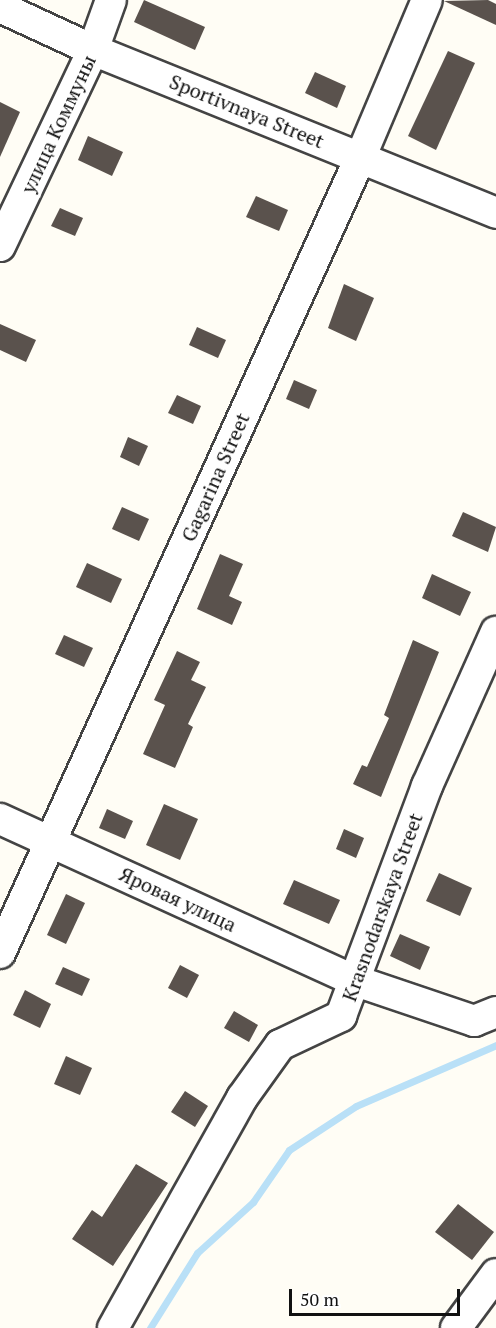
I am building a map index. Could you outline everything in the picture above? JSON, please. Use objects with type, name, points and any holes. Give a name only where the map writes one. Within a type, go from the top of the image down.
[{"type":"street","name":"улица Коммуны","points":[[0,246],[93,50],[111,0]]},
{"type":"street","name":"Gagarina Street","points":[[0,953],[361,156],[427,0]]},
{"type":"street","name":"Sportivnaya Street","points":[[0,7],[93,50],[361,156],[496,213]]},
{"type":"street","name":"Krasnodarskaya Street","points":[[113,1328],[242,1098],[280,1045],[341,1016],[356,981],[363,952],[427,786],[496,633]]},
{"type":"street","name":"Яровая улица","points":[[0,819],[356,981],[474,1021],[496,1012]]},
{"type":"street","points":[[456,1328],[496,1274]]},
{"type":"building","points":[[144,0],[205,27],[195,50],[134,22]]},
{"type":"building","points":[[488,0],[496,4],[496,25],[444,1]]},
{"type":"building","points":[[448,51],[475,63],[436,150],[408,136]]},
{"type":"building","points":[[315,72],[346,86],[337,108],[305,93]]},
{"type":"building","points":[[0,102],[20,112],[0,157]]},
{"type":"building","points":[[88,136],[123,152],[112,176],[78,160]]},
{"type":"building","points":[[256,196],[288,210],[279,231],[246,217]]},
{"type":"building","points":[[60,208],[83,218],[75,236],[51,226]]},
{"type":"building","points":[[344,284],[374,298],[356,341],[328,328]]},
{"type":"building","points":[[0,324],[36,340],[26,362],[0,350]]},
{"type":"building","points":[[197,327],[226,340],[218,358],[189,345]]},
{"type":"building","points":[[294,380],[317,390],[309,409],[286,399]]},
{"type":"building","points":[[177,395],[201,406],[193,424],[168,413]]},
{"type":"building","points":[[128,437],[148,446],[139,466],[120,457]]},
{"type":"building","points":[[122,507],[149,519],[139,541],[112,529]]},
{"type":"building","points":[[463,512],[496,527],[488,552],[452,536]]},
{"type":"building","points":[[220,554],[243,564],[229,596],[242,602],[232,625],[197,609]]},
{"type":"building","points":[[87,563],[122,579],[111,603],[76,587]]},
{"type":"building","points":[[432,574],[471,592],[460,616],[422,598]]},
{"type":"building","points":[[64,635],[93,648],[84,667],[55,654]]},
{"type":"building","points":[[413,640],[439,652],[381,797],[353,784],[362,765],[367,767],[389,718],[384,715]]},
{"type":"building","points":[[177,651],[200,662],[191,680],[206,687],[188,724],[193,727],[175,768],[143,754],[165,705],[154,700]]},
{"type":"building","points":[[164,804],[198,819],[180,860],[146,845]]},
{"type":"building","points":[[107,809],[133,821],[125,839],[99,828]]},
{"type":"building","points":[[344,829],[364,838],[356,858],[336,849]]},
{"type":"building","points":[[439,873],[472,888],[460,916],[426,901]]},
{"type":"building","points":[[294,880],[340,900],[329,924],[283,904]]},
{"type":"building","points":[[66,894],[85,903],[66,944],[47,935]]},
{"type":"building","points":[[400,934],[430,947],[420,970],[390,956]]},
{"type":"building","points":[[180,965],[199,975],[187,998],[168,988]]},
{"type":"building","points":[[63,967],[90,979],[82,996],[55,984]]},
{"type":"building","points":[[25,990],[51,1004],[40,1028],[13,1015]]},
{"type":"building","points":[[234,1011],[258,1025],[249,1042],[224,1028]]},
{"type":"building","points":[[66,1056],[92,1068],[80,1095],[54,1084]]},
{"type":"building","points":[[185,1091],[208,1106],[195,1127],[171,1112]]},
{"type":"building","points":[[136,1164],[168,1183],[113,1266],[72,1239],[92,1210],[102,1217]]},
{"type":"building","points":[[458,1204],[494,1232],[472,1260],[435,1232]]},
{"type":"waterway","points":[[150,1328],[197,1253],[253,1202],[289,1150],[356,1106],[496,1045]]}]
